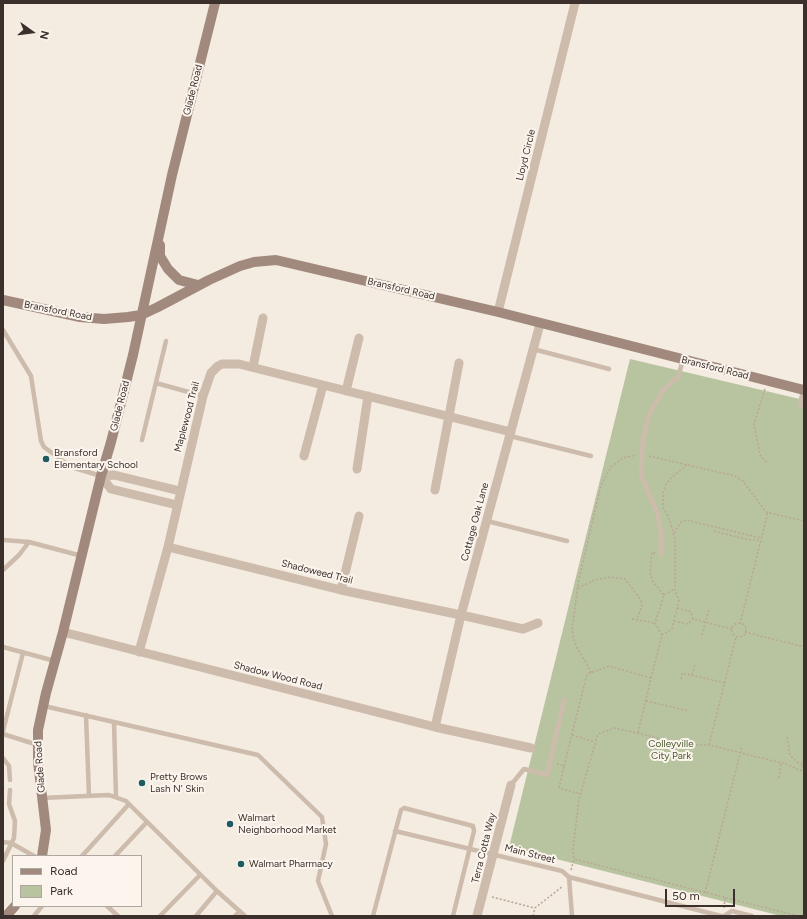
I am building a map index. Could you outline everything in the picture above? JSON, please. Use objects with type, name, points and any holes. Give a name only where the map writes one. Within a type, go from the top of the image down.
[{"type":"main road","name":"Glade Road","points":[[42,855],[46,830],[38,762],[38,730],[131,362],[172,175],[215,3]]},
{"type":"main road","points":[[160,232],[160,256],[168,269],[179,280],[198,285]]},
{"type":"main road","name":"Bransford Road","points":[[3,300],[80,318],[104,319],[141,315],[198,285],[240,266],[254,262],[276,260],[498,312],[767,382],[804,390]]},
{"type":"main road","points":[[6,916],[13,907]]},
{"type":"street","name":"Lloyd Circle","points":[[498,312],[575,3]]},
{"type":"street","points":[[254,368],[263,318]]},
{"type":"street","name":"Cottage Oak Lane","points":[[435,727],[461,615],[540,324]]},
{"type":"street","points":[[346,391],[359,338]]},
{"type":"street","points":[[435,490],[459,363]]},
{"type":"street","name":"Maplewood Trail","points":[[140,652],[168,546],[203,396],[211,373],[218,366],[222,364],[239,364],[449,416],[510,434]]},
{"type":"street","points":[[304,456],[323,385]]},
{"type":"street","points":[[357,469],[368,396]]},
{"type":"street","points":[[101,476],[114,475],[180,491]]},
{"type":"street","points":[[101,476],[111,489],[177,505]]},
{"type":"street","points":[[341,590],[359,516]]},
{"type":"street","name":"Shadoweed Trail","points":[[168,546],[341,590],[461,615],[523,630],[538,623]]},
{"type":"street","name":"Shadow Wood Road","points":[[63,632],[435,727],[530,748]]},
{"type":"street","name":"Terra Cotta Way","points":[[478,916],[511,785]]},
{"type":"lane","points":[[3,330],[32,376],[39,432],[44,448],[71,468],[101,476]]},
{"type":"lane","points":[[142,440],[166,341]]},
{"type":"lane","points":[[533,349],[609,369]]},
{"type":"lane","points":[[660,554],[661,533],[658,515],[641,475],[643,439],[650,412],[663,390],[678,377],[683,360]]},
{"type":"lane","points":[[156,383],[203,396]]},
{"type":"lane","points":[[804,390],[800,404],[804,406]]},
{"type":"lane","points":[[510,434],[591,456]]},
{"type":"lane","points":[[487,521],[567,541]]},
{"type":"lane","points":[[3,540],[29,542],[82,556]]},
{"type":"lane","points":[[3,570],[20,555],[29,542]]},
{"type":"lane","points":[[3,647],[55,662]]},
{"type":"lane","points":[[23,653],[3,733],[38,745]]},
{"type":"lane","points":[[511,785],[524,770],[547,775],[564,700]]},
{"type":"lane","points":[[44,706],[258,755],[322,817],[326,844],[318,881],[332,916]]},
{"type":"lane","points":[[86,715],[89,796]]},
{"type":"lane","points":[[114,722],[116,796]]},
{"type":"lane","points":[[3,758],[9,766],[10,780]]},
{"type":"lane","points":[[3,861],[14,838],[15,821],[9,804],[10,790]]},
{"type":"lane","points":[[42,798],[109,795],[116,796],[126,801],[200,875],[245,916]]},
{"type":"lane","points":[[83,855],[129,804]]},
{"type":"lane","points":[[373,916],[401,810],[402,808],[407,808],[474,826],[470,849],[453,916]]},
{"type":"lane","points":[[116,855],[147,822]]},
{"type":"lane","name":"Main Street","points":[[395,831],[562,871],[569,877],[721,916]]},
{"type":"lane","points":[[3,842],[11,843],[32,855]]},
{"type":"lane","points":[[160,916],[200,875]]},
{"type":"lane","points":[[569,877],[572,916]]},
{"type":"lane","points":[[196,916],[217,891]]},
{"type":"lane","points":[[34,916],[41,907]]},
{"type":"lane","points":[[108,907],[118,916]]},
{"type":"lane","points":[[235,916],[240,911]]},
{"type":"lane","points":[[724,916],[732,911],[752,916]]},
{"type":"path","points":[[767,382],[754,424],[760,455],[767,463]]},
{"type":"path","points":[[591,673],[577,648],[572,629],[578,583],[602,485],[611,468],[623,458],[643,454],[735,476],[743,482],[766,512],[804,521]]},
{"type":"path","points":[[662,635],[672,629],[679,600],[675,589],[675,539],[669,518],[663,507],[663,493],[669,480],[687,465]]},
{"type":"path","points":[[740,624],[768,512]]},
{"type":"path","points":[[674,533],[681,522],[686,520],[761,539]]},
{"type":"path","points":[[714,532],[749,540],[761,539]]},
{"type":"path","points":[[660,554],[652,552],[650,572],[652,582],[664,595]]},
{"type":"path","points":[[578,588],[595,580],[610,577],[625,579],[641,600],[642,606],[637,620]]},
{"type":"path","points":[[638,733],[662,635],[655,623],[664,595],[675,589]]},
{"type":"path","points":[[677,608],[691,612],[693,619]]},
{"type":"path","points":[[702,635],[709,609]]},
{"type":"path","points":[[632,619],[655,623]]},
{"type":"path","points":[[693,619],[732,629]]},
{"type":"path","points":[[674,621],[688,624],[693,619]]},
{"type":"path","points":[[732,629],[735,625],[740,624]]},
{"type":"path","points":[[740,624],[745,628],[745,632]]},
{"type":"path","points":[[709,744],[736,637],[733,634],[732,629]]},
{"type":"path","points":[[736,637],[742,636],[745,632]]},
{"type":"path","points":[[745,632],[804,647]]},
{"type":"path","points":[[692,675],[695,664]]},
{"type":"path","points":[[580,794],[559,788],[588,674],[609,666],[652,678]]},
{"type":"path","points":[[681,679],[682,673],[725,683]]},
{"type":"path","points":[[646,701],[689,711]]},
{"type":"path","points":[[533,916],[535,908],[564,886],[569,877],[574,859],[573,849],[580,794],[598,734],[615,728],[688,745],[709,744],[781,763],[804,772]]},
{"type":"path","points":[[572,735],[595,742]]},
{"type":"path","points":[[787,737],[790,755],[797,762],[803,764]]},
{"type":"path","points":[[705,893],[742,746]]},
{"type":"path","points":[[801,771],[804,756]]},
{"type":"path","points":[[550,762],[564,766]]},
{"type":"path","points":[[779,778],[781,763]]},
{"type":"path","points":[[574,859],[798,916]]},
{"type":"path","points":[[483,894],[535,908]]},
{"type":"green space","name":"Colleyville City Park","points":[[630,359],[804,400],[804,916],[781,916],[509,847]]},
{"type":"place","name":"Bransford Elementary School","points":[[46,459]]},
{"type":"place","name":"Pretty Brows Lash N' Skin","points":[[142,783]]},
{"type":"place","name":"Walmart Neighborhood Market","points":[[230,824]]},
{"type":"place","name":"Walmart Pharmacy","points":[[241,864]]}]
